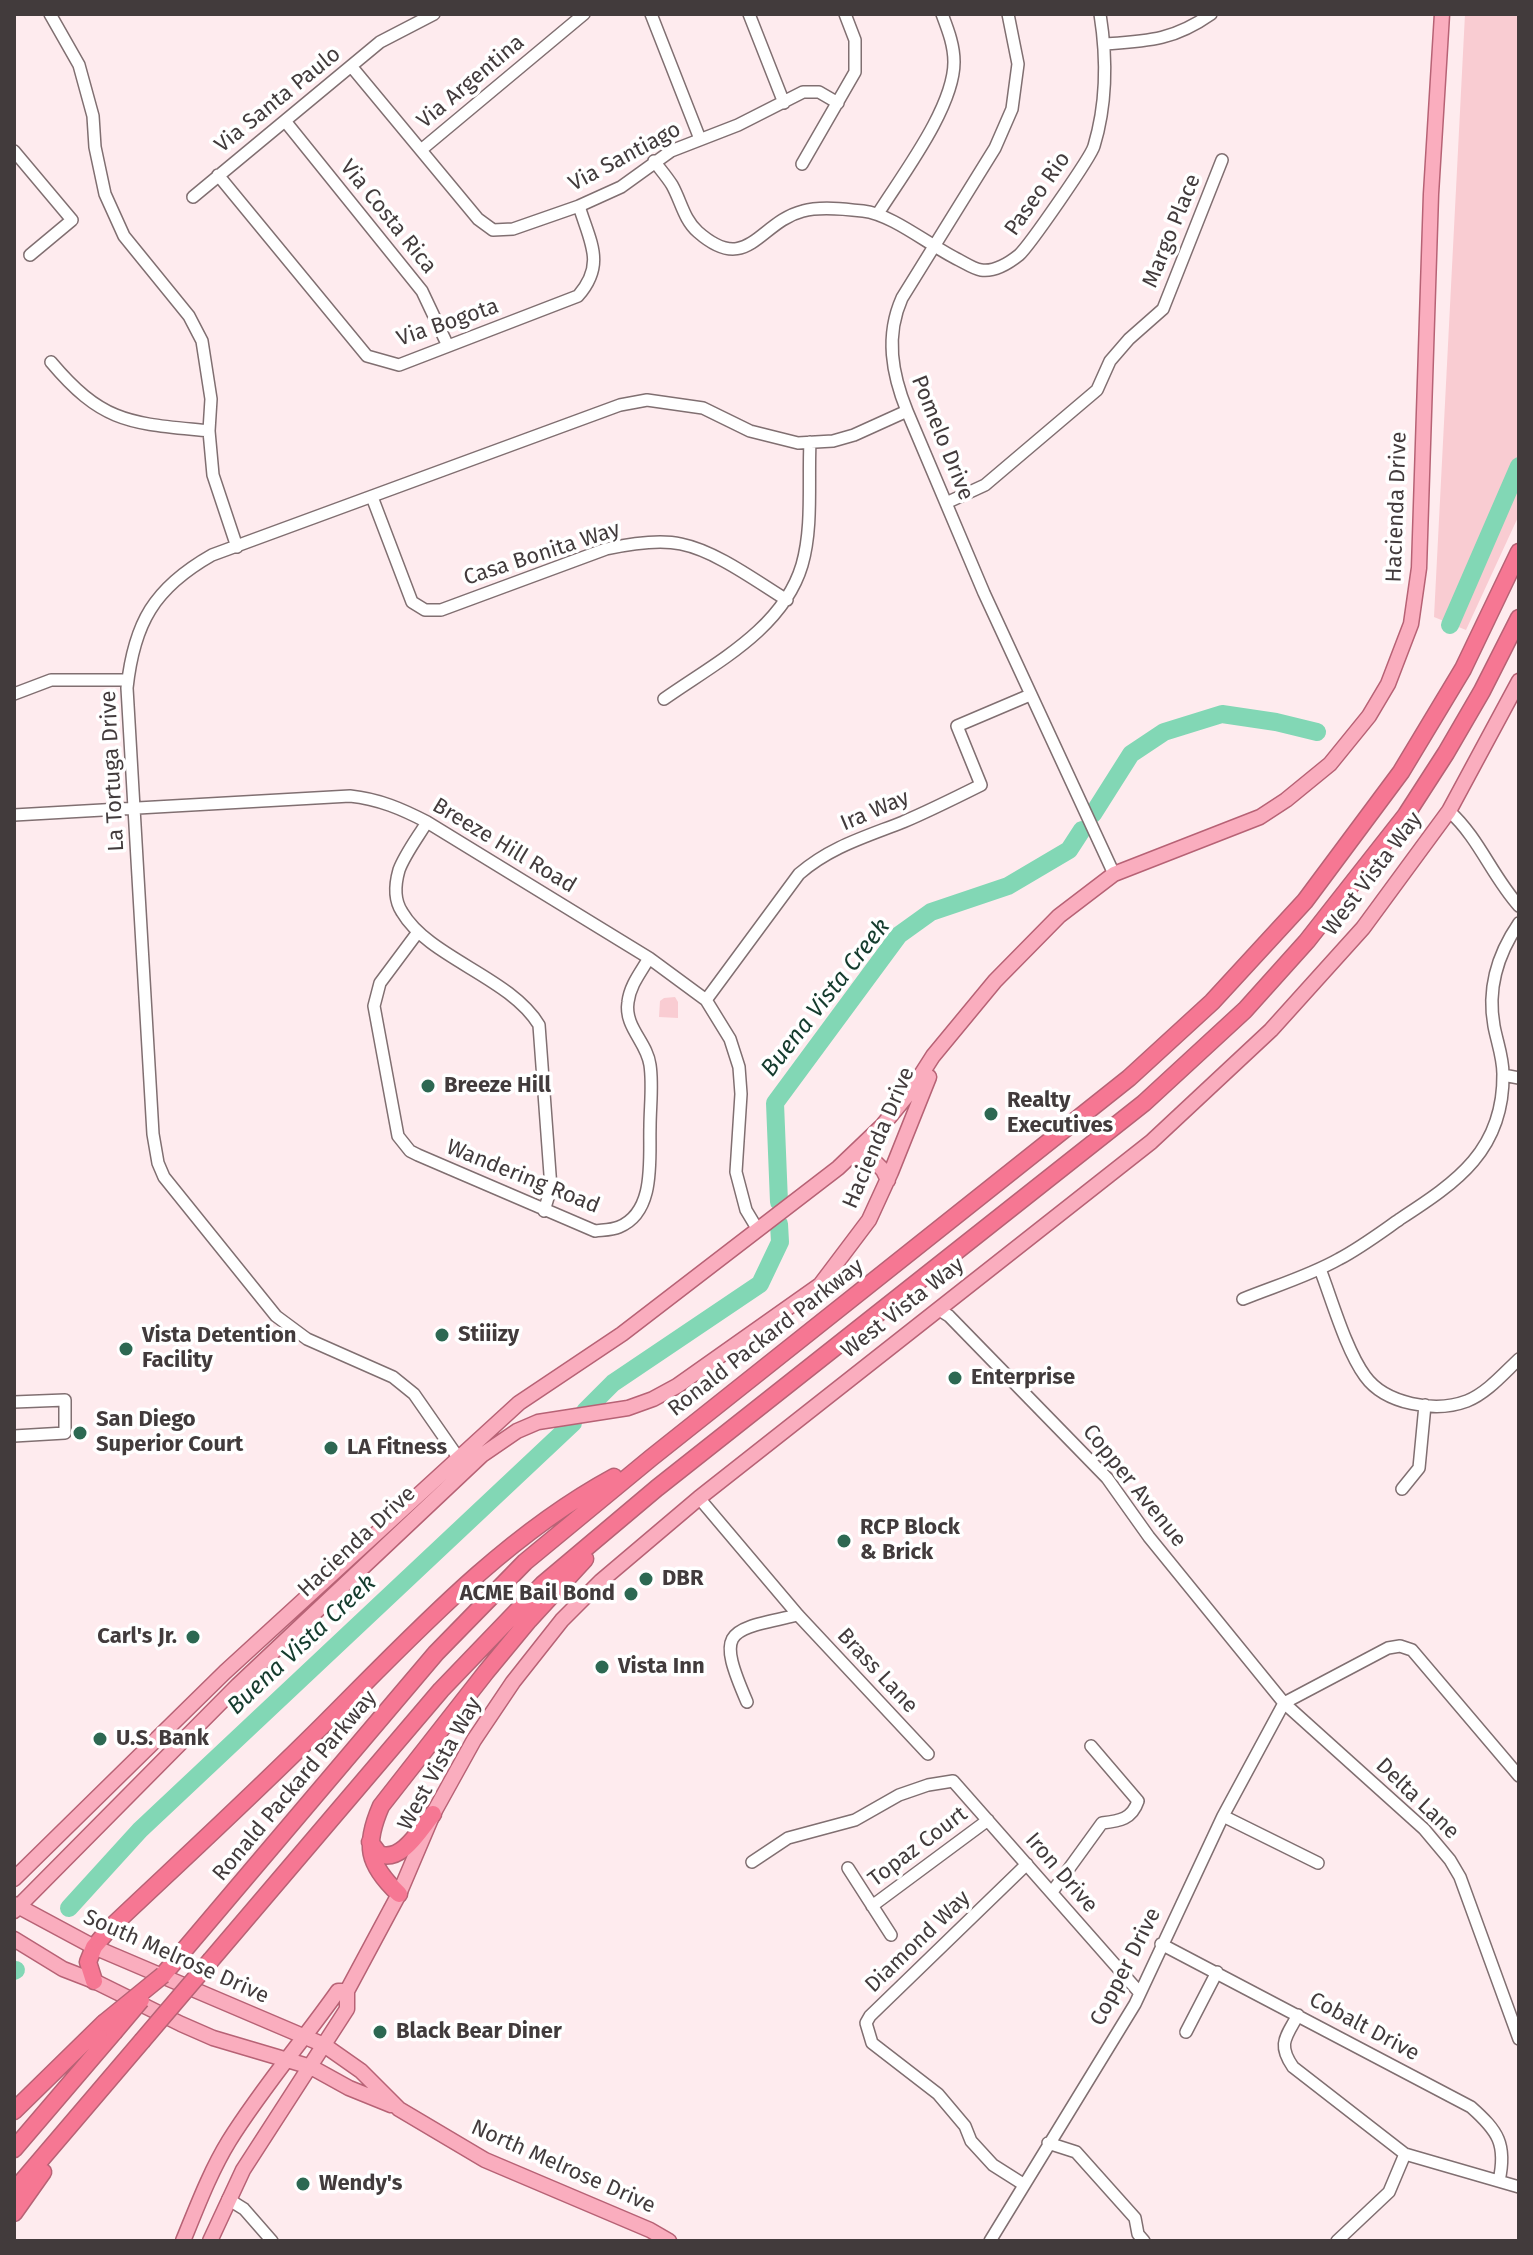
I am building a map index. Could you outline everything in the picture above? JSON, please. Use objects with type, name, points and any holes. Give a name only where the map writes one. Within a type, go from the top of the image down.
[{"type":"highway","name":"Ronald Packard Parkway","points":[[109,2027],[163,1975],[428,1663],[481,1605],[546,1543],[1119,1086],[1212,1002],[1305,901],[1401,772],[1463,669],[1519,552]]},
{"type":"highway","points":[[14,2191],[441,1690],[543,1584],[635,1506],[1144,1103],[1245,1010],[1316,931],[1406,815],[1482,691],[1519,618]]},
{"type":"highway","points":[[94,1981],[88,1962],[94,1947],[109,1929],[468,1585],[507,1552],[593,1489],[651,1458]]},
{"type":"highway","points":[[399,1894],[376,1869],[370,1842],[381,1806],[529,1620],[635,1506]]},
{"type":"highway","points":[[370,1842],[379,1854],[392,1856],[400,1852],[433,1814]]},
{"type":"highway","points":[[14,2111],[109,2027]]},
{"type":"highway","points":[[14,2149],[109,2027]]},
{"type":"highway","points":[[14,2213],[101,2089]]},
{"type":"main road","name":"Hacienda Drive","points":[[15,1907],[463,1464],[519,1403],[622,1334],[849,1158],[882,1126],[995,981],[1059,916],[1114,874],[1260,817],[1330,764],[1369,716],[1401,656],[1411,624],[1419,568],[1431,194],[1442,14]]},
{"type":"main road","name":"West Vista Way","points":[[210,2241],[228,2199],[261,2140],[347,2009],[347,1991],[399,1894],[433,1814],[474,1740],[513,1682],[562,1620],[601,1581],[699,1498],[1151,1142],[1213,1087],[1271,1030],[1363,928],[1449,811],[1519,681]]},
{"type":"main road","name":"Hacienda Drive","points":[[14,1879],[225,1672],[463,1464],[517,1431],[538,1422],[628,1408],[653,1399],[677,1386],[820,1285],[869,1220],[924,1086],[963,1020]]},
{"type":"main road","points":[[849,1158],[871,1158],[888,1180]]},
{"type":"main road","name":"South Melrose Drive","points":[[15,1907],[94,1947],[324,2045]]},
{"type":"main road","points":[[14,1939],[63,1969],[213,2038],[311,2067]]},
{"type":"main road","name":"West Vista Way","points":[[183,2241],[207,2182],[229,2142],[285,2059],[338,1991],[347,1991]]},
{"type":"main road","name":"North Melrose Drive","points":[[324,2045],[361,2071],[399,2109]]},
{"type":"main road","name":"North Melrose Drive","points":[[311,2067],[349,2088],[399,2109],[485,2160],[648,2235],[669,2241]]},
{"type":"street","points":[[50,14],[79,65],[93,116],[95,147],[105,194],[124,236],[189,316],[202,341],[211,399],[209,431],[213,475],[237,547]]},
{"type":"street","name":"Via Santa Paulo","points":[[193,197],[380,42],[434,14]]},
{"type":"street","name":"Via Argentina","points":[[421,150],[584,14]]},
{"type":"street","points":[[651,14],[700,139]]},
{"type":"street","points":[[749,14],[784,103]]},
{"type":"street","points":[[802,164],[855,72],[855,40],[845,14]]},
{"type":"street","points":[[654,161],[674,188],[685,215],[698,232],[726,249],[750,246],[778,221],[804,210],[879,212],[940,113],[949,91],[954,64],[952,41],[942,14]]},
{"type":"street","name":"Pomelo Drive","points":[[1008,14],[1018,64],[1012,109],[995,148],[896,311],[890,347],[896,385],[946,503],[1030,695],[1114,874]]},
{"type":"street","name":"Paseo Rio","points":[[879,212],[933,247],[980,270],[1004,266],[1021,253],[1094,149],[1104,94],[1105,44],[1100,14]]},
{"type":"street","points":[[1105,44],[1155,41],[1173,36],[1211,14]]},
{"type":"street","name":"Via Santiago","points":[[351,66],[478,219],[493,230],[513,229],[579,206],[621,187],[654,161],[738,125],[803,92],[819,92],[838,103]]},
{"type":"street","name":"Via Costa Rica","points":[[285,121],[422,291],[448,346]]},
{"type":"street","points":[[14,151],[72,220],[30,255]]},
{"type":"street","name":"Margo Place","points":[[946,503],[985,485],[1097,390],[1110,361],[1163,309],[1222,160]]},
{"type":"street","name":"Via Bogota","points":[[218,175],[367,356],[399,365],[578,296],[589,283],[595,268],[579,206]]},
{"type":"street","points":[[51,362],[82,396],[113,415],[147,425],[209,431]]},
{"type":"street","name":"La Tortuga Drive","points":[[463,1464],[414,1394],[393,1377],[307,1339],[276,1316],[164,1177],[158,1163],[153,1134],[128,680],[137,634],[163,592],[189,568],[212,555],[620,405],[647,400],[703,408],[750,431],[798,443],[833,441],[854,435],[907,411]]},
{"type":"street","points":[[664,699],[756,633],[787,600],[802,565],[807,537],[810,442]]},
{"type":"street","name":"Casa Bonita Way","points":[[372,497],[412,602],[425,610],[441,610],[627,544],[681,544],[718,559],[787,600]]},
{"type":"street","points":[[14,694],[51,680],[128,680]]},
{"type":"street","name":"Ira Way","points":[[706,1000],[799,874],[809,865],[826,852],[981,785],[957,726],[1030,695]]},
{"type":"street","name":"Breeze Hill Road","points":[[14,815],[350,796],[372,798],[427,822],[649,958],[706,1000],[730,1039],[739,1067],[741,1106],[736,1172],[746,1210],[758,1230]]},
{"type":"street","points":[[1449,811],[1468,830],[1507,893],[1519,906]]},
{"type":"street","points":[[427,822],[400,868],[397,899],[402,912],[418,932],[525,1005],[539,1025],[551,1188],[544,1211]]},
{"type":"street","points":[[1243,1299],[1341,1258],[1425,1203],[1464,1173],[1489,1139],[1498,1115],[1503,1075],[1491,1002],[1492,983],[1501,954],[1519,923]]},
{"type":"street","name":"Wandering Road","points":[[418,932],[380,983],[374,1006],[398,1136],[410,1151],[418,1155],[595,1231],[617,1228],[640,1209],[649,1183],[650,1064],[642,1041],[633,1030],[627,1005],[633,984],[649,958]]},
{"type":"street","points":[[1503,1075],[1519,1078]]},
{"type":"street","points":[[1320,1269],[1357,1363],[1367,1379],[1380,1391],[1425,1405],[1466,1401],[1495,1382],[1519,1359]]},
{"type":"street","name":"Copper Avenue","points":[[938,1309],[949,1316],[1107,1478],[1149,1537],[1284,1703]]},
{"type":"street","points":[[14,1402],[65,1400],[65,1433],[14,1436]]},
{"type":"street","points":[[1402,1489],[1419,1468],[1425,1405]]},
{"type":"street","name":"Brass Lane","points":[[699,1498],[798,1615],[928,1754]]},
{"type":"street","points":[[747,1702],[731,1667],[729,1643],[732,1637],[744,1627],[798,1615]]},
{"type":"street","points":[[1284,1703],[1388,1648],[1400,1646],[1412,1650],[1519,1776]]},
{"type":"street","name":"Copper Drive","points":[[990,2241],[1135,2004],[1223,1816],[1284,1703]]},
{"type":"street","name":"Delta Lane","points":[[1284,1703],[1424,1829],[1450,1860],[1460,1877],[1519,2038]]},
{"type":"street","points":[[1052,1892],[1102,1823],[1121,1821],[1138,1801],[1091,1746]]},
{"type":"street","name":"Iron Drive","points":[[752,1862],[788,1838],[855,1820],[899,1795],[928,1785],[953,1781],[1139,1992]]},
{"type":"street","points":[[1223,1816],[1318,1863]]},
{"type":"street","name":"Topaz Court","points":[[872,1906],[988,1820]]},
{"type":"street","name":"Diamond Way","points":[[1023,2184],[993,2165],[971,2141],[965,2126],[938,2094],[872,2043],[866,2023],[1027,1864]]},
{"type":"street","points":[[848,1868],[891,1935]]},
{"type":"street","name":"Cobalt Drive","points":[[1161,1944],[1471,2107],[1490,2123],[1500,2138],[1504,2160],[1499,2181]]},
{"type":"street","points":[[1186,2032],[1217,1972]]},
{"type":"street","points":[[1298,2015],[1284,2041],[1284,2053],[1293,2067],[1405,2154],[1519,2187]]},
{"type":"street","points":[[1048,2143],[1076,2152],[1135,2218],[1138,2234],[1144,2241]]},
{"type":"street","points":[[1337,2241],[1389,2192],[1405,2154]]},
{"type":"street","points":[[228,2199],[244,2209],[272,2241]]},
{"type":"shaded area","points":[[1465,14],[1519,14],[1519,515],[1466,630],[1434,617]]},
{"type":"shaded area","points":[[675,997],[678,1018],[659,1017],[660,1001]]},
{"type":"waterway","name":"Buena Vista Creek","points":[[1450,625],[1519,466]]},
{"type":"waterway","name":"Buena Vista Creek","points":[[1093,814],[1131,754],[1164,732],[1222,714],[1317,732]]},
{"type":"waterway","name":"Buena Vista Creek","points":[[779,1202],[775,1103],[899,935],[931,912],[1008,886],[1069,850],[1082,830]]},
{"type":"waterway","name":"Buena Vista Creek","points":[[585,1411],[613,1383],[760,1284],[780,1242],[779,1224]]},
{"type":"waterway","name":"Buena Vista Creek","points":[[69,1908],[140,1830],[573,1423]]},
{"type":"place","name":"Breeze Hill","points":[[428,1086]]},
{"type":"place","name":"Realty Executives","points":[[991,1114]]},
{"type":"place","name":"Stiiizy","points":[[442,1335]]},
{"type":"place","name":"Vista Detention Facility","points":[[126,1349]]},
{"type":"place","name":"Enterprise","points":[[955,1378]]},
{"type":"place","name":"San Diego Superior Court","points":[[80,1433]]},
{"type":"place","name":"LA Fitness","points":[[331,1448]]},
{"type":"place","name":"RCP Block & Brick","points":[[844,1541]]},
{"type":"place","name":"DBR","points":[[646,1579]]},
{"type":"place","name":"ACME Bail Bond","points":[[631,1594]]},
{"type":"place","name":"Carl's Jr.","points":[[193,1637]]},
{"type":"place","name":"Vista Inn","points":[[602,1667]]},
{"type":"place","name":"U.S. Bank","points":[[100,1739]]},
{"type":"place","name":"Black Bear Diner","points":[[380,2032]]},
{"type":"place","name":"Wendy's","points":[[303,2184]]}]
